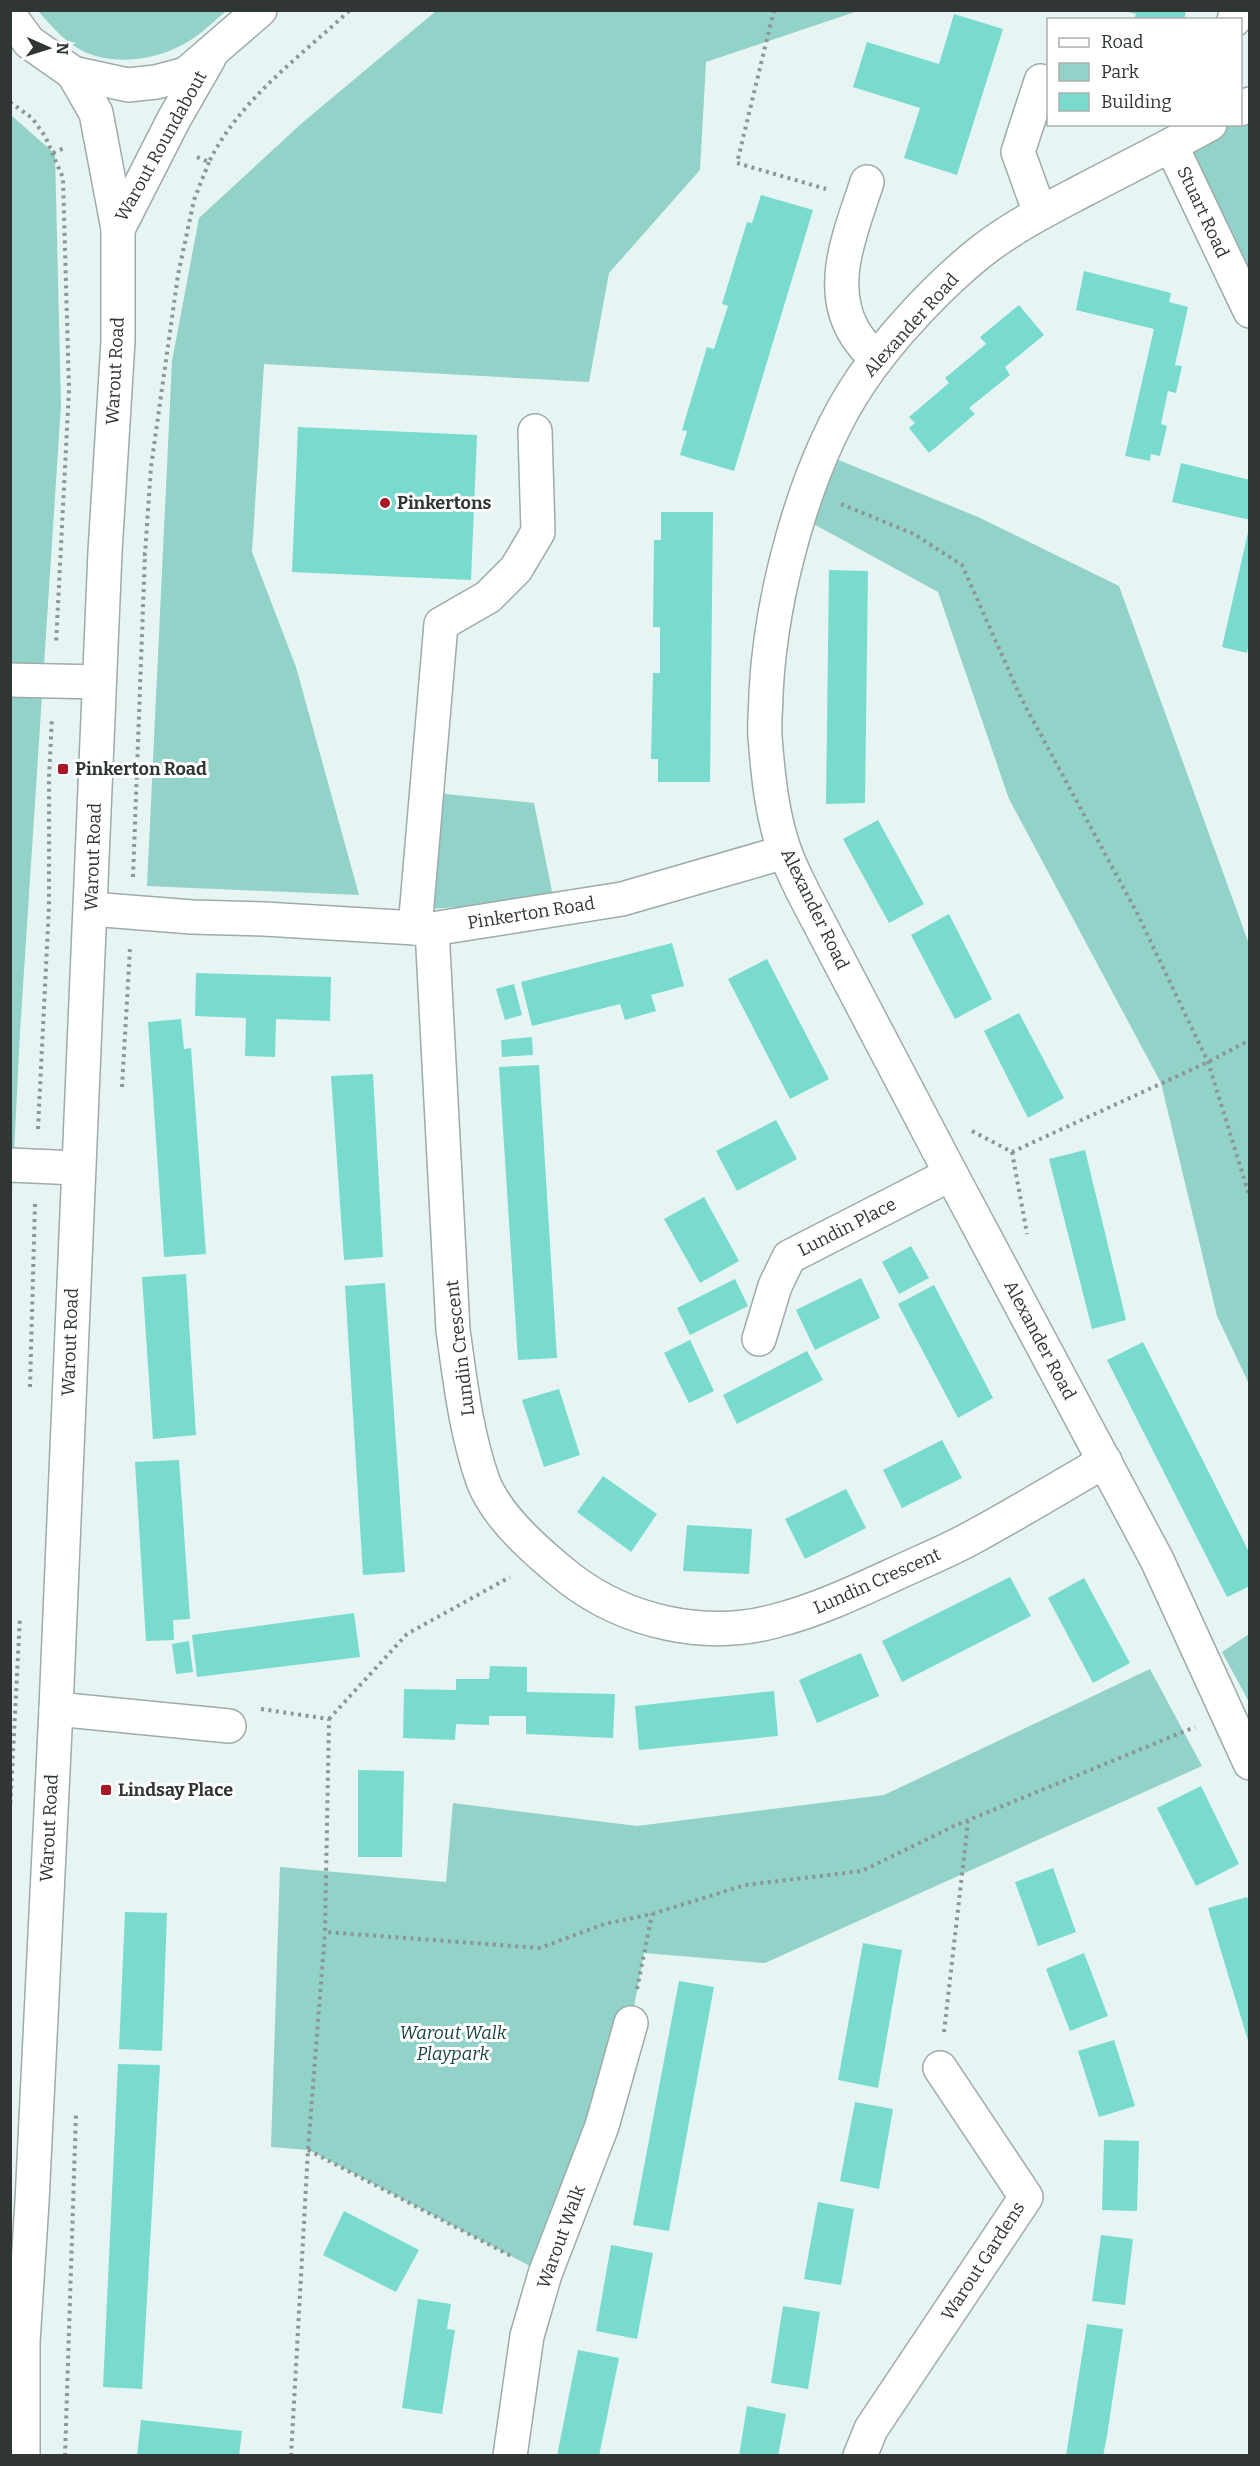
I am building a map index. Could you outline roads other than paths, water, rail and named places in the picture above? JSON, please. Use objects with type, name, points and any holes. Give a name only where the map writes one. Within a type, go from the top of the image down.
[{"type":"street","name":"Warout Roundabout","points":[[73,73],[128,85],[156,82],[186,74],[260,10]]},
{"type":"street","name":"Warout Roundabout","points":[[17,32],[73,73],[96,113],[118,229]]},
{"type":"street","name":"Warout Roundabout","points":[[118,229],[174,119],[213,52]]},
{"type":"street","points":[[1040,213],[1018,152],[1041,81]]},
{"type":"street","name":"Alexander Road","points":[[1206,126],[1040,213],[983,249],[931,298],[876,360],[859,384],[831,436],[807,490],[779,591],[768,658],[764,734],[773,802],[785,852],[803,892],[1157,1560],[1250,1763]]},
{"type":"street","name":"Stuart Road","points":[[1171,145],[1250,311]]},
{"type":"street","points":[[864,190],[840,273],[842,301],[853,330],[876,360]]},
{"type":"street","name":"Warout Road","points":[[23,2456],[23,2343],[56,1709],[77,1168],[91,909],[105,552],[118,341],[118,229]]},
{"type":"street","name":"Lundin Crescent","points":[[535,431],[538,532],[516,569],[488,597],[441,624],[424,928],[453,1330],[461,1393],[483,1482],[509,1521],[545,1559],[577,1584],[612,1605],[649,1619],[689,1628],[731,1628],[773,1622],[814,1610],[973,1538],[1105,1461]]},
{"type":"street","points":[[10,680],[99,682]]},
{"type":"street","name":"Pinkerton Road","points":[[91,909],[424,928],[622,899],[785,852]]},
{"type":"street","points":[[23,1165],[77,1168]]},
{"type":"street","name":"Lundin Place","points":[[759,1339],[775,1286],[789,1257],[951,1174]]},
{"type":"street","points":[[56,1709],[229,1726]]},
{"type":"street","name":"Warout Walk","points":[[510,2456],[527,2337],[545,2274],[602,2126],[631,2023]]},
{"type":"street","name":"Warout Gardens","points":[[860,2456],[871,2429],[1026,2198],[940,2068]]},
{"type":"place","name":"Pinkertons","points":[[385,503]]},
{"type":"place","name":"Pinkerton Road","points":[[63,769]]},
{"type":"place","name":"Lindsay Place","points":[[106,1790]]},
{"type":"park label","name":"Warout Walk Playpark","points":[[453,2043]]}]
